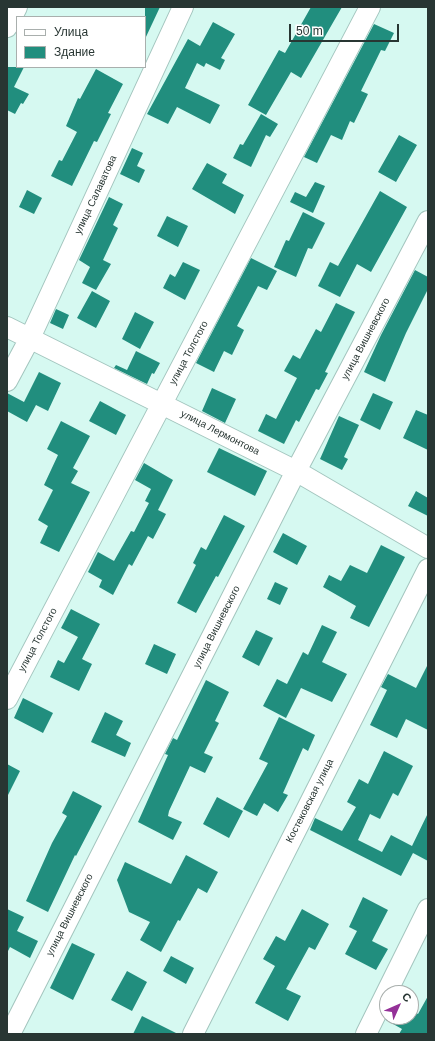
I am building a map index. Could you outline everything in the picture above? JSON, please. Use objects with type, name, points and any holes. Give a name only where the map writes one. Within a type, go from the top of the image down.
[{"type":"street","points":[[7,27],[17,7]]},
{"type":"street","name":"улица Салаватова","points":[[7,381],[30,338],[183,7]]},
{"type":"street","name":"улица Толстого","points":[[7,700],[370,7]]},
{"type":"street","name":"улица Вишневского","points":[[10,1034],[296,471],[428,221]]},
{"type":"street","name":"улица Лермонтова","points":[[7,327],[296,471],[428,548]]},
{"type":"street","name":"Костековская улица","points":[[193,1034],[428,569]]},
{"type":"street","points":[[366,1034],[428,909]]},
{"type":"building","points":[[145,7],[160,7],[146,37],[146,16]]},
{"type":"building","points":[[311,7],[342,7],[301,78],[291,72],[266,115],[248,105],[279,50],[285,53]]},
{"type":"building","points":[[213,22],[235,34],[221,58],[225,60],[220,70],[206,63],[204,67],[197,63],[185,88],[220,105],[210,124],[177,107],[168,124],[147,114],[188,39],[200,46]]},
{"type":"building","points":[[374,24],[394,33],[385,51],[381,50],[361,91],[368,94],[354,123],[350,121],[342,140],[331,135],[317,163],[304,157]]},
{"type":"building","points":[[7,67],[24,68],[14,87],[29,94],[23,104],[21,103],[15,114],[7,110]]},
{"type":"building","points":[[96,69],[123,84],[108,113],[111,114],[97,142],[94,141],[72,186],[51,176],[59,160],[62,161],[77,132],[66,126],[78,98],[80,99]]},
{"type":"building","points":[[261,114],[278,124],[270,137],[266,135],[251,167],[233,158],[240,144],[243,145]]},
{"type":"building","points":[[399,135],[417,145],[396,182],[378,172]]},
{"type":"building","points":[[132,148],[143,153],[137,166],[145,170],[139,183],[120,174]]},
{"type":"building","points":[[207,163],[227,174],[222,183],[244,195],[235,214],[192,189]]},
{"type":"building","points":[[315,182],[325,186],[313,213],[290,202],[295,192],[306,197]]},
{"type":"building","points":[[27,190],[42,198],[34,214],[19,207]]},
{"type":"building","points":[[380,191],[407,207],[371,272],[357,264],[340,297],[318,286],[330,262],[338,266]]},
{"type":"building","points":[[109,197],[123,204],[113,225],[118,228],[103,260],[111,264],[96,290],[82,283],[90,267],[79,260]]},
{"type":"building","points":[[303,212],[325,223],[312,249],[308,248],[296,277],[274,267],[286,240],[289,241]]},
{"type":"building","points":[[167,216],[188,226],[178,247],[157,236]]},
{"type":"building","points":[[251,258],[277,271],[267,290],[258,286],[237,326],[244,330],[232,355],[224,351],[214,372],[196,363]]},
{"type":"building","points":[[183,262],[200,270],[185,300],[163,288],[170,274],[175,277]]},
{"type":"building","points":[[415,270],[428,277],[428,289],[406,333],[385,382],[364,372],[381,335]]},
{"type":"building","points":[[92,291],[110,301],[96,328],[77,318]]},
{"type":"building","points":[[336,303],[355,312],[325,372],[328,373],[319,390],[316,389],[299,422],[296,420],[284,444],[258,431],[266,414],[276,419],[297,378],[284,371],[293,355],[300,359],[316,329],[321,332]]},
{"type":"building","points":[[56,309],[69,315],[63,329],[50,323]]},
{"type":"building","points":[[135,312],[154,322],[140,349],[122,339]]},
{"type":"building","points":[[136,351],[160,363],[154,374],[152,373],[147,384],[114,368],[116,365],[127,370]]},
{"type":"building","points":[[39,372],[61,383],[48,411],[36,405],[27,422],[7,411],[7,393],[24,402]]},
{"type":"building","points":[[212,388],[236,399],[225,423],[202,411]]},
{"type":"building","points":[[373,393],[393,402],[380,430],[360,420]]},
{"type":"building","points":[[100,401],[126,415],[116,435],[89,421]]},
{"type":"building","points":[[416,410],[428,415],[428,450],[403,438]]},
{"type":"building","points":[[339,416],[359,425],[344,457],[348,459],[342,470],[320,459]]},
{"type":"building","points":[[61,421],[90,436],[73,468],[78,471],[71,483],[90,492],[59,552],[40,543],[48,526],[38,520],[53,490],[44,485],[58,455],[47,449]]},
{"type":"building","points":[[219,448],[267,471],[255,496],[207,472]]},
{"type":"building","points":[[144,463],[173,480],[158,510],[166,514],[153,539],[148,536],[132,566],[129,564],[113,595],[99,587],[102,580],[88,572],[98,552],[114,561],[131,531],[134,532],[149,503],[145,501],[151,489],[135,480]]},
{"type":"building","points":[[416,491],[428,498],[428,516],[408,506]]},
{"type":"building","points":[[224,515],[245,526],[218,577],[216,576],[196,613],[177,603],[196,565],[193,563],[201,547],[206,550]]},
{"type":"building","points":[[283,533],[307,546],[297,565],[273,552]]},
{"type":"building","points":[[381,545],[405,557],[369,627],[350,618],[356,606],[323,587],[329,575],[341,581],[350,565],[367,573]]},
{"type":"building","points":[[275,582],[288,588],[280,605],[267,599]]},
{"type":"building","points":[[71,609],[100,624],[82,659],[92,664],[79,691],[50,677],[58,660],[64,663],[78,637],[61,628]]},
{"type":"building","points":[[322,625],[337,632],[322,662],[347,674],[332,702],[301,688],[286,718],[263,706],[277,679],[287,684],[303,652],[308,655]]},
{"type":"building","points":[[256,630],[273,638],[259,666],[242,657]]},
{"type":"building","points":[[154,644],[176,654],[167,674],[145,664]]},
{"type":"building","points":[[428,664],[428,730],[406,719],[397,738],[370,725],[387,690],[381,687],[388,674],[416,688]]},
{"type":"building","points":[[206,680],[229,692],[215,721],[219,723],[204,753],[213,757],[205,773],[190,766],[169,811],[168,816],[182,822],[173,840],[138,822],[168,755],[165,754],[173,738],[177,740]]},
{"type":"building","points":[[23,698],[53,713],[43,733],[14,718]]},
{"type":"building","points":[[105,712],[123,721],[116,735],[131,743],[125,757],[91,742]]},
{"type":"building","points":[[279,717],[315,735],[308,751],[303,748],[283,793],[288,795],[278,812],[264,803],[257,816],[243,809],[268,763],[259,759]]},
{"type":"building","points":[[384,751],[413,766],[398,796],[393,793],[380,819],[370,814],[358,840],[382,852],[391,835],[412,846],[428,813],[428,861],[413,853],[401,876],[310,830],[315,818],[342,831],[356,807],[347,802],[359,779],[368,784]]},
{"type":"building","points":[[7,764],[20,771],[7,797]]},
{"type":"building","points":[[73,791],[102,806],[76,856],[75,855],[48,912],[26,901],[52,843],[67,816],[62,813]]},
{"type":"building","points":[[217,797],[243,811],[229,838],[203,824]]},
{"type":"building","points":[[186,855],[218,872],[207,893],[198,888],[180,921],[178,920],[161,952],[140,940],[150,922],[129,912],[117,880],[125,862],[171,884]]},
{"type":"building","points":[[363,897],[388,910],[372,941],[388,949],[376,970],[345,954],[357,931],[349,927]]},
{"type":"building","points":[[7,909],[24,917],[17,931],[38,941],[30,958],[10,947],[7,953]]},
{"type":"building","points":[[302,909],[329,924],[315,950],[309,947],[286,989],[301,996],[288,1021],[255,1003],[275,966],[263,959],[276,936],[285,941]]},
{"type":"building","points":[[72,943],[95,954],[73,1000],[50,988]]},
{"type":"building","points":[[171,956],[194,968],[186,984],[163,971]]},
{"type":"building","points":[[127,971],[147,982],[132,1011],[111,1000]]},
{"type":"building","points":[[428,996],[428,1034],[399,1034],[402,1029],[395,1025],[419,1025],[419,1012]]},
{"type":"building","points":[[142,1016],[178,1034],[133,1034]]}]
